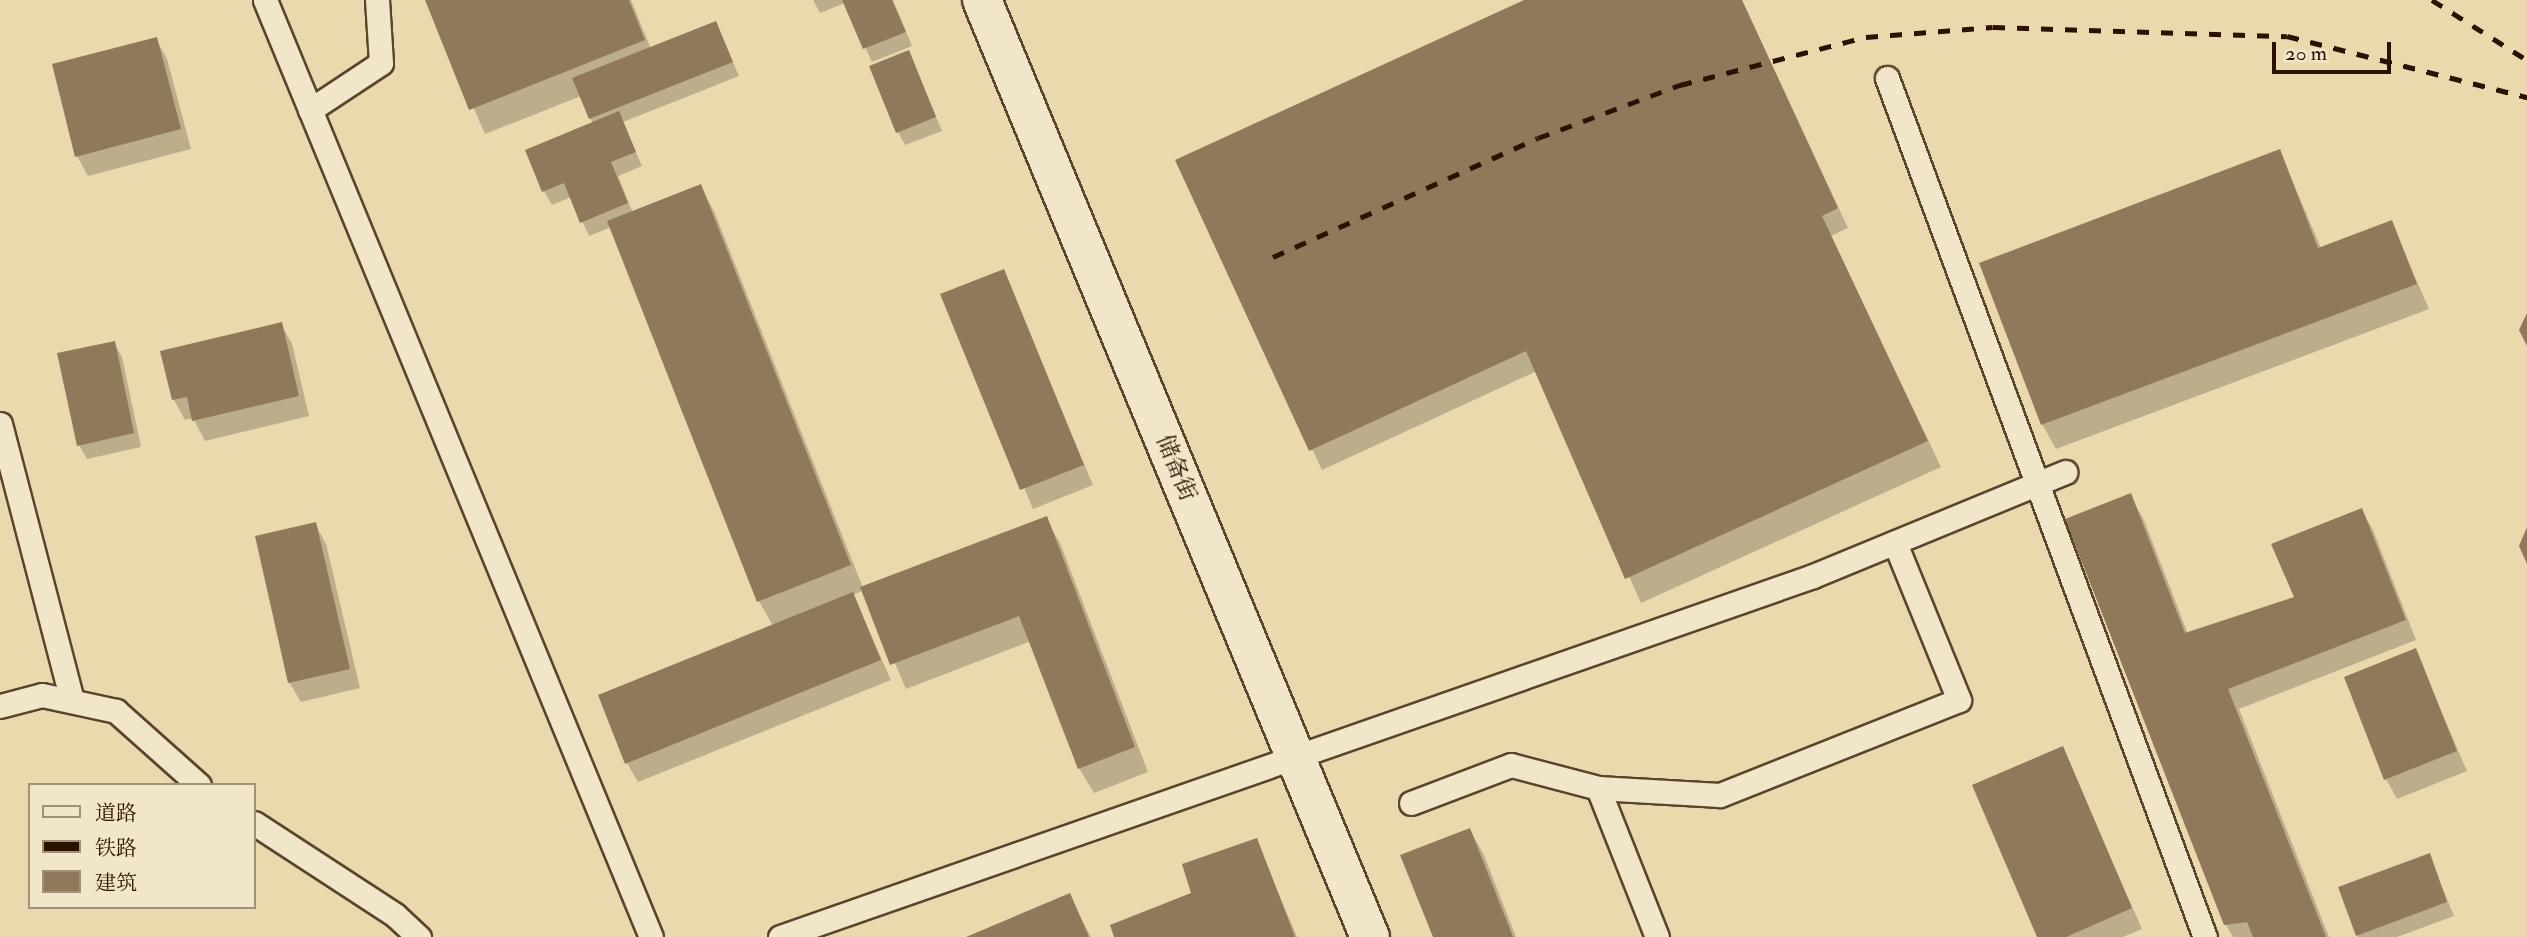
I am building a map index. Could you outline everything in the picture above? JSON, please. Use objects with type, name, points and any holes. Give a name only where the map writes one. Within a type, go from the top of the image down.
[{"type":"street","name":"储备街","points":[[982,0],[1370,937]]},
{"type":"lane","points":[[265,0],[652,937]]},
{"type":"lane","points":[[310,110],[381,63],[377,0]]},
{"type":"lane","points":[[1887,78],[2205,937]]},
{"type":"lane","points":[[0,424],[72,701]]},
{"type":"lane","points":[[780,937],[1813,576],[2065,472]]},
{"type":"lane","points":[[1412,803],[1511,765],[1598,788],[1720,795],[1959,700],[1895,543]]},
{"type":"lane","points":[[0,706],[42,695],[116,711],[197,783]]},
{"type":"lane","points":[[1598,788],[1657,937]]},
{"type":"lane","points":[[256,824],[395,915],[419,937]]},
{"type":"building","points":[[425,0],[629,0],[645,40],[469,110]]},
{"type":"building","points":[[842,0],[892,0],[906,32],[863,49]]},
{"type":"building","points":[[1524,0],[1742,0],[1838,208],[1822,216],[1928,441],[1625,579],[1526,351],[1309,451],[1175,160]]},
{"type":"building","points":[[716,21],[733,62],[589,119],[572,78]]},
{"type":"building","points":[[157,37],[181,129],[75,157],[52,64]]},
{"type":"building","points":[[909,50],[936,117],[896,133],[869,66]]},
{"type":"building","points":[[619,111],[636,152],[611,162],[628,203],[580,223],[564,183],[542,192],[525,150]]},
{"type":"building","points":[[2280,149],[2318,248],[2392,220],[2417,284],[2041,425],[1979,263]]},
{"type":"building","points":[[701,184],[851,565],[757,602],[607,221]]},
{"type":"building","points":[[1004,269],[1084,465],[1020,490],[940,294]]},
{"type":"building","points":[[2527,313],[2527,346],[2519,330]]},
{"type":"building","points":[[282,322],[299,396],[192,421],[187,397],[172,400],[160,351]]},
{"type":"building","points":[[115,341],[134,433],[77,446],[57,353]]},
{"type":"building","points":[[2131,493],[2185,633],[2294,597],[2271,544],[2362,508],[2406,620],[2228,689],[2326,937],[2253,937],[2247,922],[2224,925],[2065,519]]},
{"type":"building","points":[[1047,516],[1135,747],[1078,769],[1019,616],[890,665],[860,587]]},
{"type":"building","points":[[316,522],[350,669],[288,683],[255,536]]},
{"type":"building","points":[[2527,527],[2527,564],[2519,546]]},
{"type":"building","points":[[853,592],[881,660],[625,764],[598,695]]},
{"type":"building","points":[[2416,648],[2457,751],[2384,780],[2344,677]]},
{"type":"building","points":[[2063,746],[2132,908],[2066,937],[2037,937],[1972,785]]},
{"type":"building","points":[[1470,828],[1513,937],[1433,937],[1400,855]]},
{"type":"building","points":[[1257,838],[1295,937],[1114,937],[1110,925],[1191,893],[1182,864]]},
{"type":"building","points":[[2430,853],[2447,902],[2356,936],[2338,887]]},
{"type":"building","points":[[1070,893],[1089,937],[966,937]]},
{"type":"railway","points":[[2432,0],[2527,60]]},
{"type":"railway","points":[[1273,257],[1538,138],[1680,85],[1866,37],[1993,27],[2287,36],[2527,97]]}]
